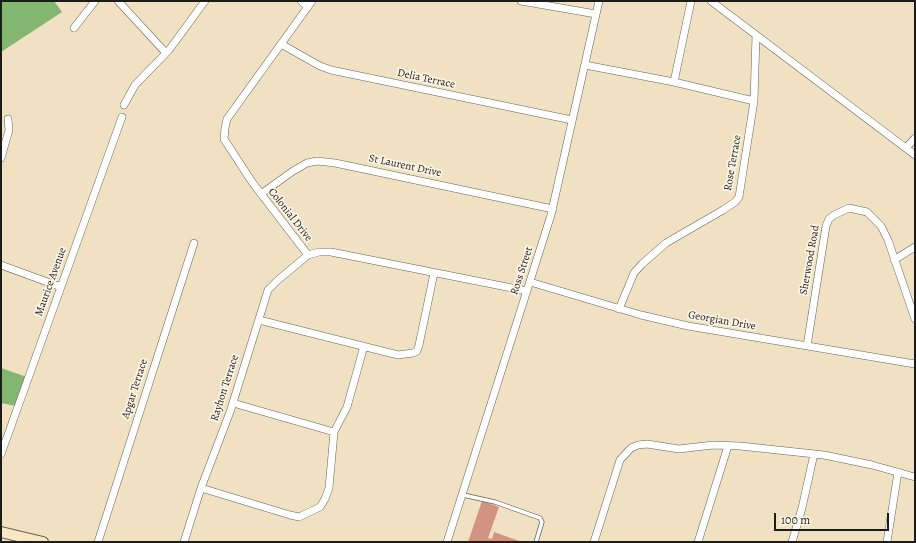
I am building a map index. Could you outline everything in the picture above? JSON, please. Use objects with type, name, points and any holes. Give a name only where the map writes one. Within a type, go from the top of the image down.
[{"type":"main road","points":[[1,532],[43,542]]},
{"type":"street","points":[[74,28],[95,1]]},
{"type":"street","points":[[118,1],[166,53]]},
{"type":"street","points":[[124,105],[135,85],[166,53],[205,1]]},
{"type":"street","points":[[301,1],[310,4]]},
{"type":"street","points":[[521,1],[596,14]]},
{"type":"street","name":"Ross Street","points":[[447,542],[553,209],[599,1]]},
{"type":"street","points":[[674,82],[690,1]]},
{"type":"street","points":[[711,1],[915,155]]},
{"type":"street","name":"Colonial Drive","points":[[310,4],[227,119],[224,139],[260,194],[308,255],[319,252],[331,252],[527,291]]},
{"type":"street","name":"Rose Terrace","points":[[619,309],[634,273],[642,264],[666,243],[723,210],[735,202],[739,197],[754,101],[756,35]]},
{"type":"street","name":"Delia Terrace","points":[[281,44],[320,66],[331,70],[572,120]]},
{"type":"street","points":[[584,65],[674,82],[754,101]]},
{"type":"street","name":"Maurice Avenue","points":[[1,454],[122,117]]},
{"type":"street","points":[[1,158],[10,130],[8,120]]},
{"type":"street","points":[[906,148],[915,138]]},
{"type":"street","name":"St Laurent Drive","points":[[260,194],[293,171],[307,163],[317,161],[336,163],[553,209]]},
{"type":"street","name":"Sherwood Road","points":[[807,346],[826,226],[829,219],[842,210],[849,208],[867,212],[881,226],[888,240],[915,320]]},
{"type":"street","name":"Apgar Terrace","points":[[98,542],[194,243]]},
{"type":"street","points":[[894,260],[915,247]]},
{"type":"street","name":"Rayhon Terrace","points":[[184,542],[201,488],[233,403],[268,290],[308,255]]},
{"type":"street","points":[[1,265],[61,287]]},
{"type":"street","points":[[259,320],[405,355],[417,351],[434,272]]},
{"type":"street","name":"Georgian Drive","points":[[530,282],[619,309],[688,326],[915,364]]},
{"type":"street","points":[[201,488],[299,517],[320,507],[329,488],[334,432],[347,407],[364,346]]},
{"type":"street","points":[[233,403],[334,432]]},
{"type":"street","points":[[594,542],[620,460],[630,448],[644,444],[680,449],[713,445],[814,454],[842,458],[915,477]]},
{"type":"street","points":[[698,542],[728,446]]},
{"type":"street","points":[[792,542],[802,508],[814,454]]},
{"type":"street","points":[[887,542],[898,472]]},
{"type":"lane","points":[[462,494],[495,502],[540,518],[542,522],[536,542]]},
{"type":"green space","points":[[1,1],[54,1],[62,12],[1,52]]},
{"type":"green space","points":[[1,368],[27,377],[16,406],[1,403]]},
{"type":"building","points":[[482,501],[499,507],[488,538],[492,539],[494,532],[522,542],[468,542]]}]
